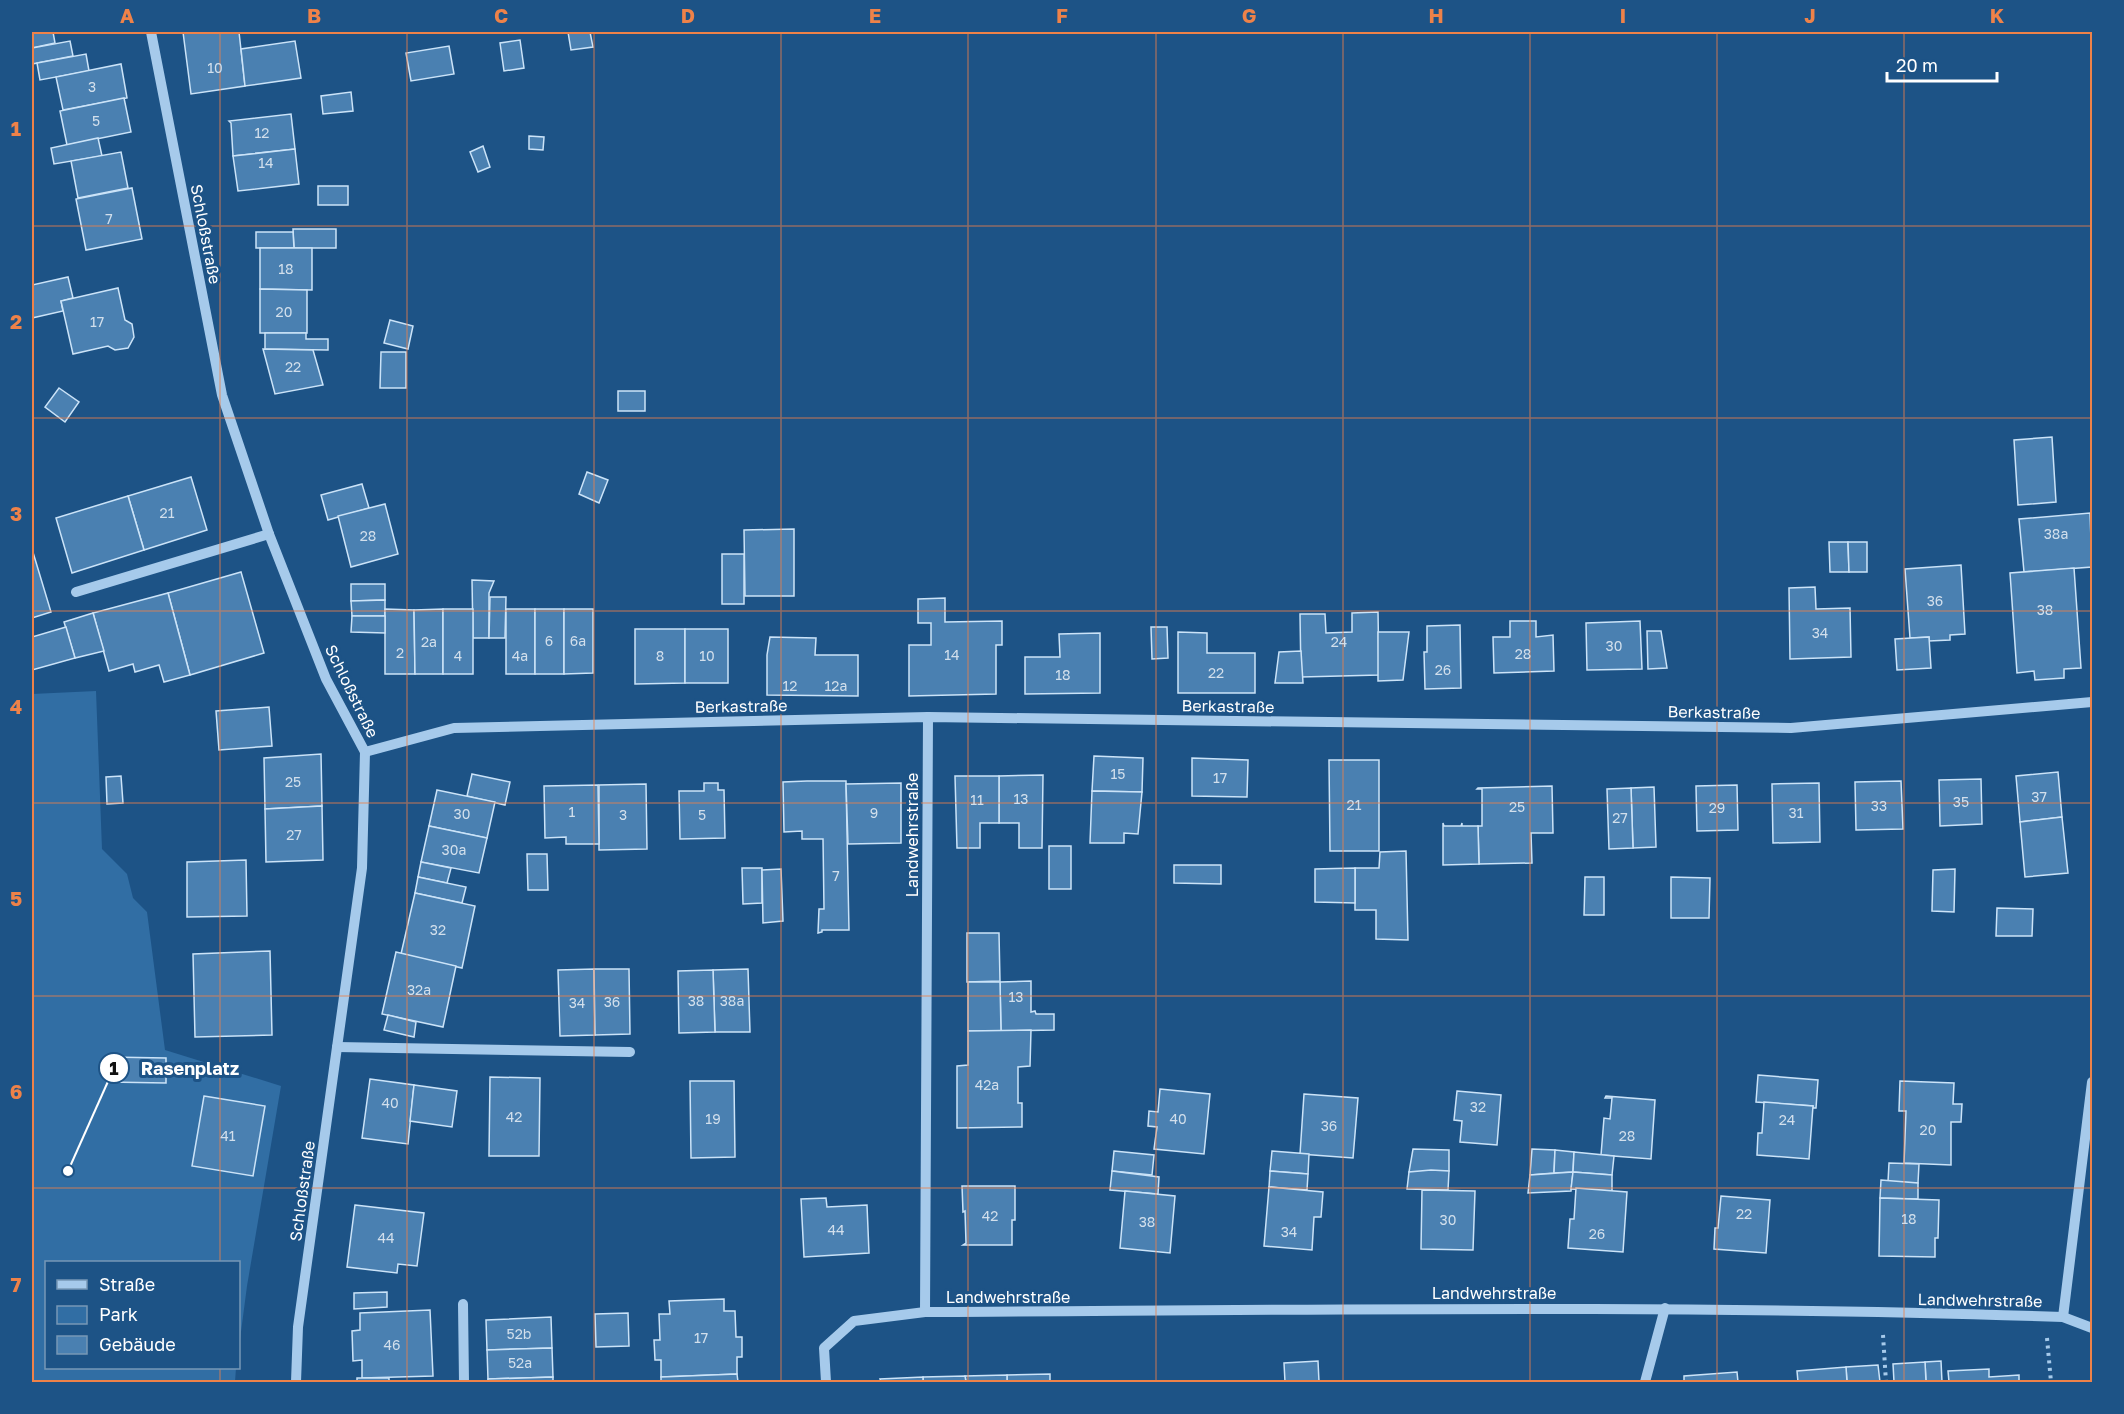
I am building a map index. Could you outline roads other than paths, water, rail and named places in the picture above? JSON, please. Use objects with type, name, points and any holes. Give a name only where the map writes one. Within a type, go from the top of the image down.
[{"type":"street","name":"Schloßstraße","points":[[151,32],[222,395],[269,534],[327,679],[365,752],[362,868],[298,1327],[296,1383]]},
{"type":"street","points":[[76,592],[269,534]]},
{"type":"street","name":"Berkastraße","points":[[365,752],[454,728],[927,717],[1791,728],[2092,702]]},
{"type":"street","name":"Landwehrstraße","points":[[925,1312],[927,717]]},
{"type":"street","points":[[337,1047],[630,1052]]},
{"type":"street","name":"Landwehrstraße","points":[[2063,1317],[2089,1138],[2092,1082]]},
{"type":"street","points":[[463,1304],[465,1383]]},
{"type":"street","points":[[1645,1383],[1665,1308]]},
{"type":"street","name":"Landwehrstraße","points":[[826,1383],[824,1348],[854,1321],[925,1312],[1665,1308],[2045,1316],[2063,1317],[2092,1328]]},
{"type":"place","name":"Rasenplatz","points":[[68,1171]]}]
